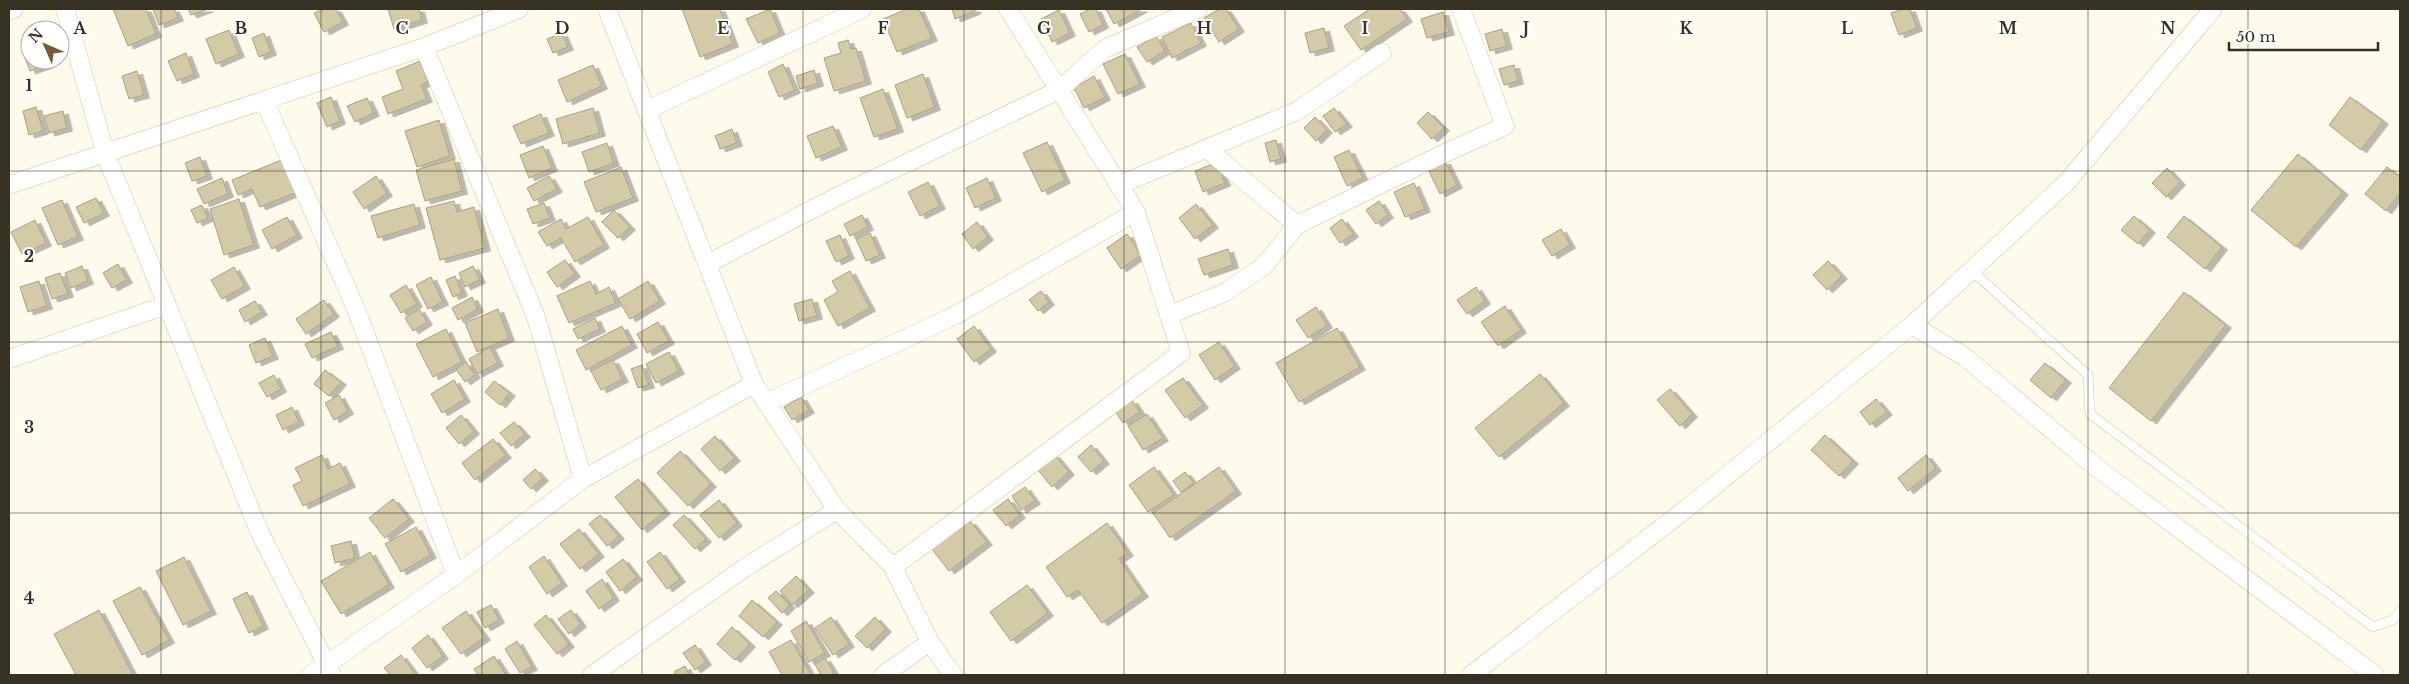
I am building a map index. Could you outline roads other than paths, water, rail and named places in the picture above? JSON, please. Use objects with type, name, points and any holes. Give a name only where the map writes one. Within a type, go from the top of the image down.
[{"type":"street","points":[[9,11],[14,9]]},
{"type":"street","points":[[65,9],[106,153],[260,533],[328,670]]},
{"type":"street","points":[[9,185],[424,47],[519,9]]},
{"type":"street","points":[[607,9],[754,384],[837,510],[893,567],[930,642],[953,675]]},
{"type":"street","points":[[647,110],[862,9]]},
{"type":"street","points":[[893,567],[1181,353],[1136,212],[1008,9]]},
{"type":"street","points":[[707,264],[840,195],[1059,90],[1106,48],[1198,9]]},
{"type":"street","points":[[1169,316],[1224,293],[1264,266],[1297,225],[1505,126],[1461,9]]},
{"type":"street","points":[[1471,675],[1686,509],[1912,325],[2066,183],[2213,9]]},
{"type":"street","points":[[424,47],[536,317],[583,479]]},
{"type":"street","points":[[1119,185],[1297,112],[1382,53]]},
{"type":"street","points":[[264,100],[356,309],[456,575]]},
{"type":"street","points":[[1207,149],[1297,225]]},
{"type":"street","points":[[766,403],[954,316],[1136,212]]},
{"type":"street","points":[[9,359],[167,305]]},
{"type":"street","points":[[1912,325],[1965,357],[2096,467],[2375,675]]},
{"type":"street","points":[[311,675],[328,670],[583,479],[754,384]]},
{"type":"street","points":[[592,675],[746,567],[837,510]]},
{"type":"street","points":[[883,675],[930,642]]},
{"type":"lane","points":[[1971,270],[2088,375],[2090,414],[2373,627],[2393,620],[2400,611]]}]
